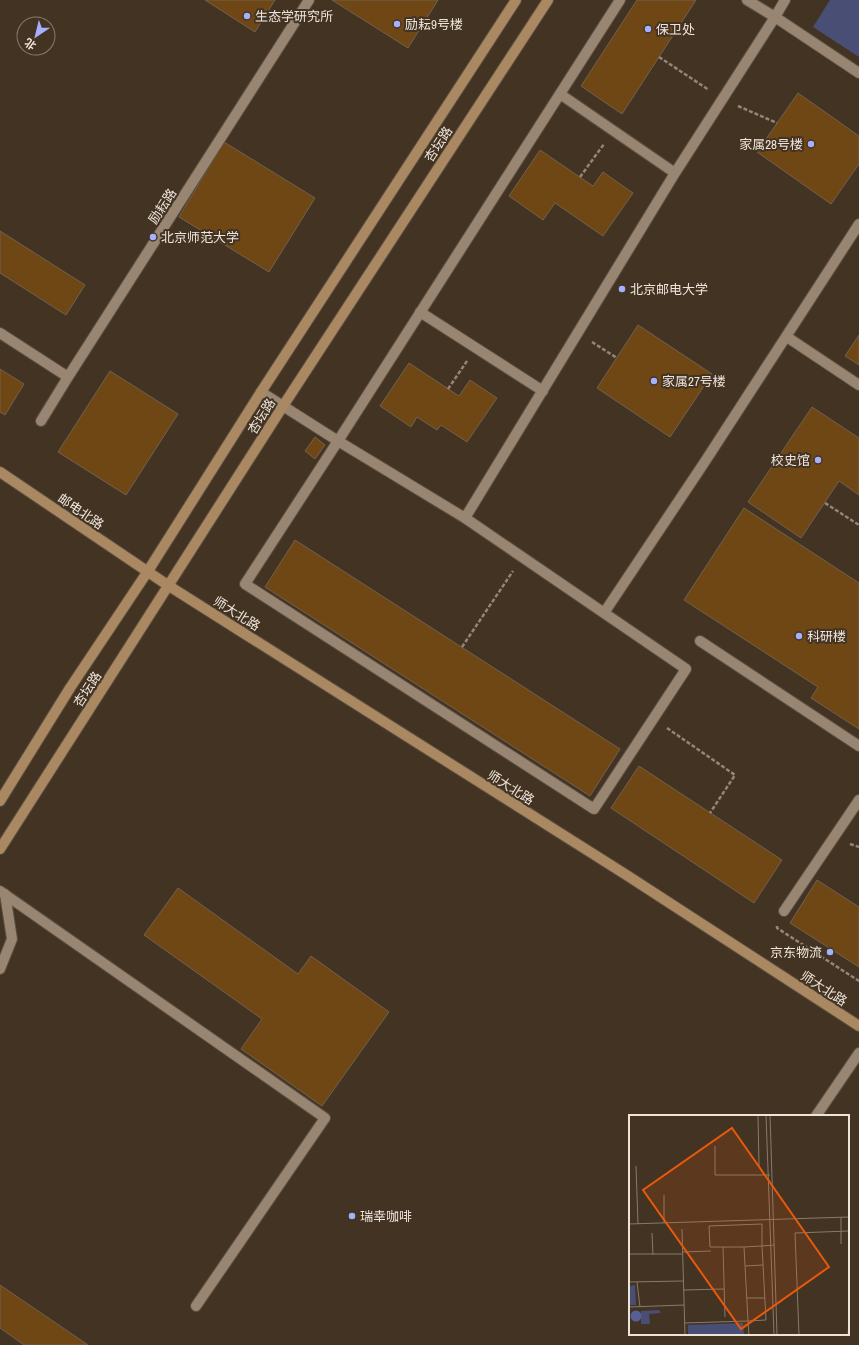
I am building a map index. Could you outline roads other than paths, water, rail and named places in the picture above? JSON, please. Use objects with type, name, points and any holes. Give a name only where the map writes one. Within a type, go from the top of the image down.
[{"type":"street","name":"励耘路","points":[[41,421],[310,0]]},
{"type":"street","name":"杏坛路","points":[[0,801],[70,688],[148,571],[261,392],[516,0]]},
{"type":"street","name":"杏坛路","points":[[0,849],[283,406],[548,0]]},
{"type":"street","points":[[261,392],[338,441],[465,518],[686,669],[594,809],[244,584],[338,441],[620,0]]},
{"type":"street","points":[[747,0],[859,73]]},
{"type":"street","points":[[465,518],[675,173],[785,0]]},
{"type":"street","points":[[560,94],[675,173]]},
{"type":"street","points":[[604,613],[787,337],[859,224]]},
{"type":"street","points":[[420,312],[542,391]]},
{"type":"street","points":[[0,333],[68,377]]},
{"type":"street","points":[[787,337],[859,385]]},
{"type":"street","name":"邮电北路","points":[[0,472],[148,571]]},
{"type":"street","name":"师大北路","points":[[148,571],[169,586],[621,872],[859,1026]]},
{"type":"street","points":[[700,641],[859,746]]},
{"type":"street","points":[[784,911],[859,800]]},
{"type":"street","points":[[0,969],[12,939],[2,893]]},
{"type":"street","points":[[2,893],[325,1118],[196,1306]]},
{"type":"street","points":[[817,1115],[859,1053]]},
{"type":"place","name":"生态学研究所","points":[[247,16]]},
{"type":"place","name":"励耘9号楼","points":[[397,24]]},
{"type":"place","name":"保卫处","points":[[648,29]]},
{"type":"place","name":"家属28号楼","points":[[811,144]]},
{"type":"place","name":"北京师范大学","points":[[153,237]]},
{"type":"place","name":"北京邮电大学","points":[[622,289]]},
{"type":"place","name":"家属27号楼","points":[[654,381]]},
{"type":"place","name":"校史馆","points":[[818,460]]},
{"type":"place","name":"科研楼","points":[[799,636]]},
{"type":"place","name":"京东物流","points":[[830,952]]},
{"type":"place","name":"瑞幸咖啡","points":[[352,1216]]}]
